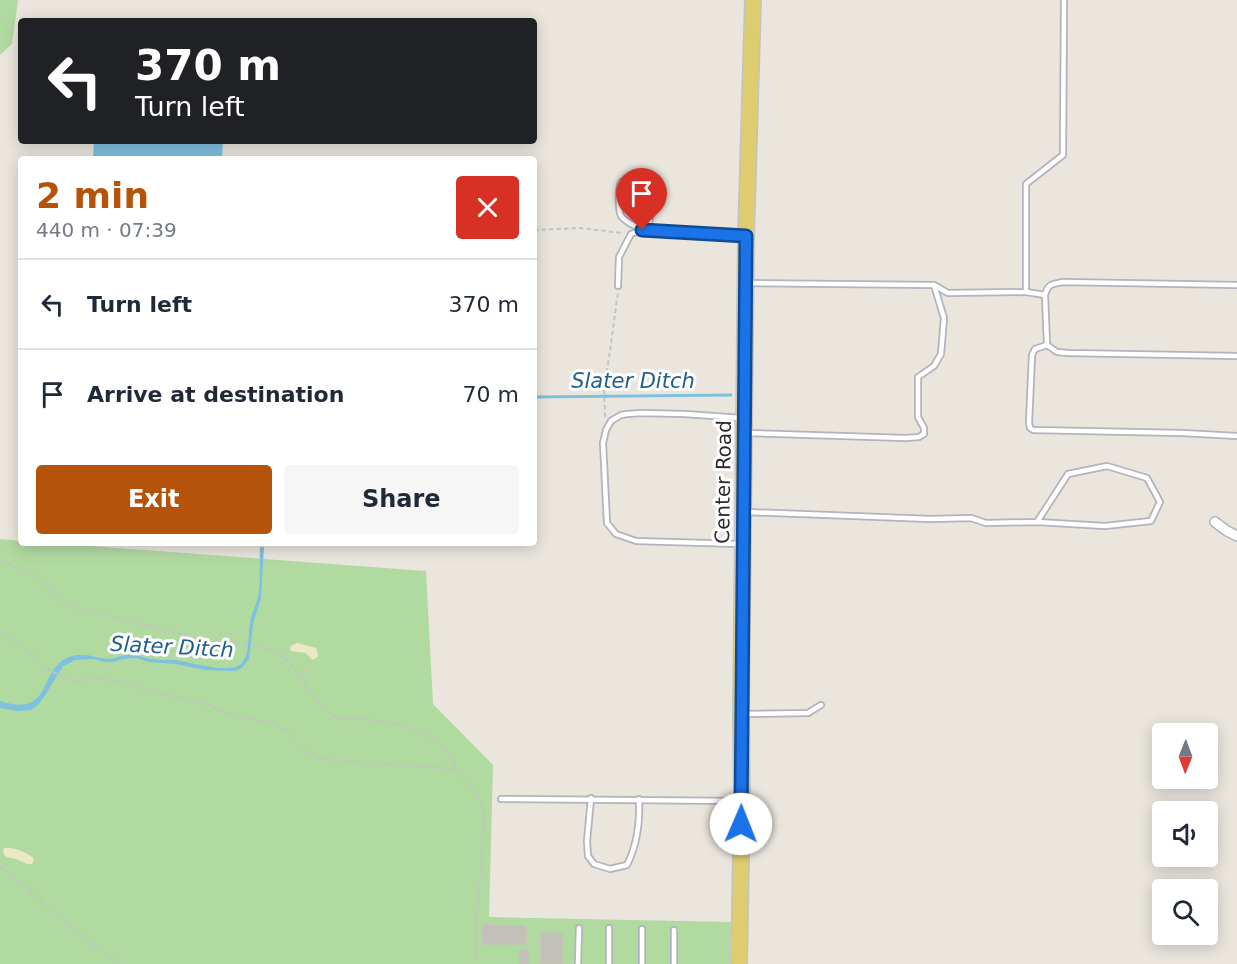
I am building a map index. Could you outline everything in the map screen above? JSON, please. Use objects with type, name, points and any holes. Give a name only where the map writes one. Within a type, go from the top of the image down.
[{"type":"main road","name":"Center Road","points":[[739,964],[746,236],[753,0]]},
{"type":"street","points":[[1215,522],[1237,536]]},
{"type":"lane","points":[[1026,292],[1026,184],[1063,155],[1064,0]]},
{"type":"lane","points":[[642,230],[621,216],[619,188],[621,182],[628,179],[635,178],[647,186],[651,202],[649,230]]},
{"type":"lane","points":[[618,286],[619,257],[631,234],[649,230],[746,236]]},
{"type":"lane","points":[[1047,345],[1045,295],[1050,285],[1064,282],[1237,285]]},
{"type":"lane","points":[[746,283],[934,285],[948,294],[1026,292],[1045,295]]},
{"type":"lane","points":[[743,544],[636,541],[616,534],[606,523],[603,443],[606,430],[611,422],[627,414],[685,414],[744,426],[919,438],[924,434],[924,428],[918,417],[918,377],[934,366],[941,354],[944,318],[934,285]]},
{"type":"lane","points":[[1047,345],[1057,352],[1068,353],[1237,356]]},
{"type":"lane","points":[[1047,345],[1035,349],[1032,355],[1029,423],[1033,430],[1237,436]]},
{"type":"lane","points":[[743,512],[932,519],[971,518],[986,523],[1037,522],[1105,526],[1151,521],[1160,502],[1147,478],[1107,466],[1068,474],[1037,522]]},
{"type":"lane","points":[[741,714],[808,713],[821,705]]},
{"type":"lane","points":[[501,798],[742,801]]},
{"type":"lane","points":[[591,798],[588,856],[594,864],[610,868],[627,865],[633,853],[640,812],[639,799]]},
{"type":"lane","points":[[578,964],[579,928]]},
{"type":"lane","points":[[609,928],[609,964]]},
{"type":"lane","points":[[642,929],[642,964]]},
{"type":"lane","points":[[674,930],[674,964]]},
{"type":"path","points":[[537,230],[580,228],[631,234]]},
{"type":"path","points":[[604,405],[604,387],[618,286]]},
{"type":"path","points":[[0,561],[34,574],[66,604],[74,607],[142,624],[276,651],[287,660],[326,710],[336,717],[345,720],[386,722],[417,730],[444,746],[481,801],[484,813],[475,925],[475,964]]},
{"type":"path","points":[[0,631],[34,656],[44,667],[73,681],[95,679],[119,681],[165,695],[201,702],[237,717],[272,723],[286,730],[306,752],[320,759],[458,770]]},
{"type":"path","points":[[0,866],[56,915],[100,950],[123,964]]},
{"type":"green space","points":[[0,0],[18,0],[12,44],[0,55]]},
{"type":"green space","points":[[0,539],[18,541],[18,546],[89,546],[426,571],[433,704],[493,765],[489,917],[731,922],[730,964],[0,964]]},
{"type":"sand","points":[[297,643],[316,648],[318,657],[312,660],[306,653],[291,651],[291,646]]},
{"type":"sand","points":[[4,848],[19,850],[34,860],[32,864],[27,864],[6,857],[3,852]]},
{"type":"water","points":[[94,144],[223,144],[222,156],[93,156]]},
{"type":"water","points":[[260,547],[264,547],[261,598],[253,624],[249,659],[242,668],[235,671],[205,670],[136,658],[113,662],[94,659],[75,660],[63,666],[44,697],[31,710],[18,711],[0,708],[0,701],[17,705],[30,703],[38,697],[61,662],[77,655],[113,659],[132,655],[220,668],[229,668],[242,663],[245,659],[251,620],[258,597]]},
{"type":"building","points":[[482,925],[526,926],[526,944],[482,944]]},
{"type":"building","points":[[541,933],[562,933],[562,964],[541,964]]},
{"type":"building","points":[[520,950],[528,950],[528,964],[520,964]]},
{"type":"waterway","name":"Slater Ditch","points":[[537,397],[731,395]]},
{"type":"route","points":[[642,230],[746,236],[741,824]]}]
